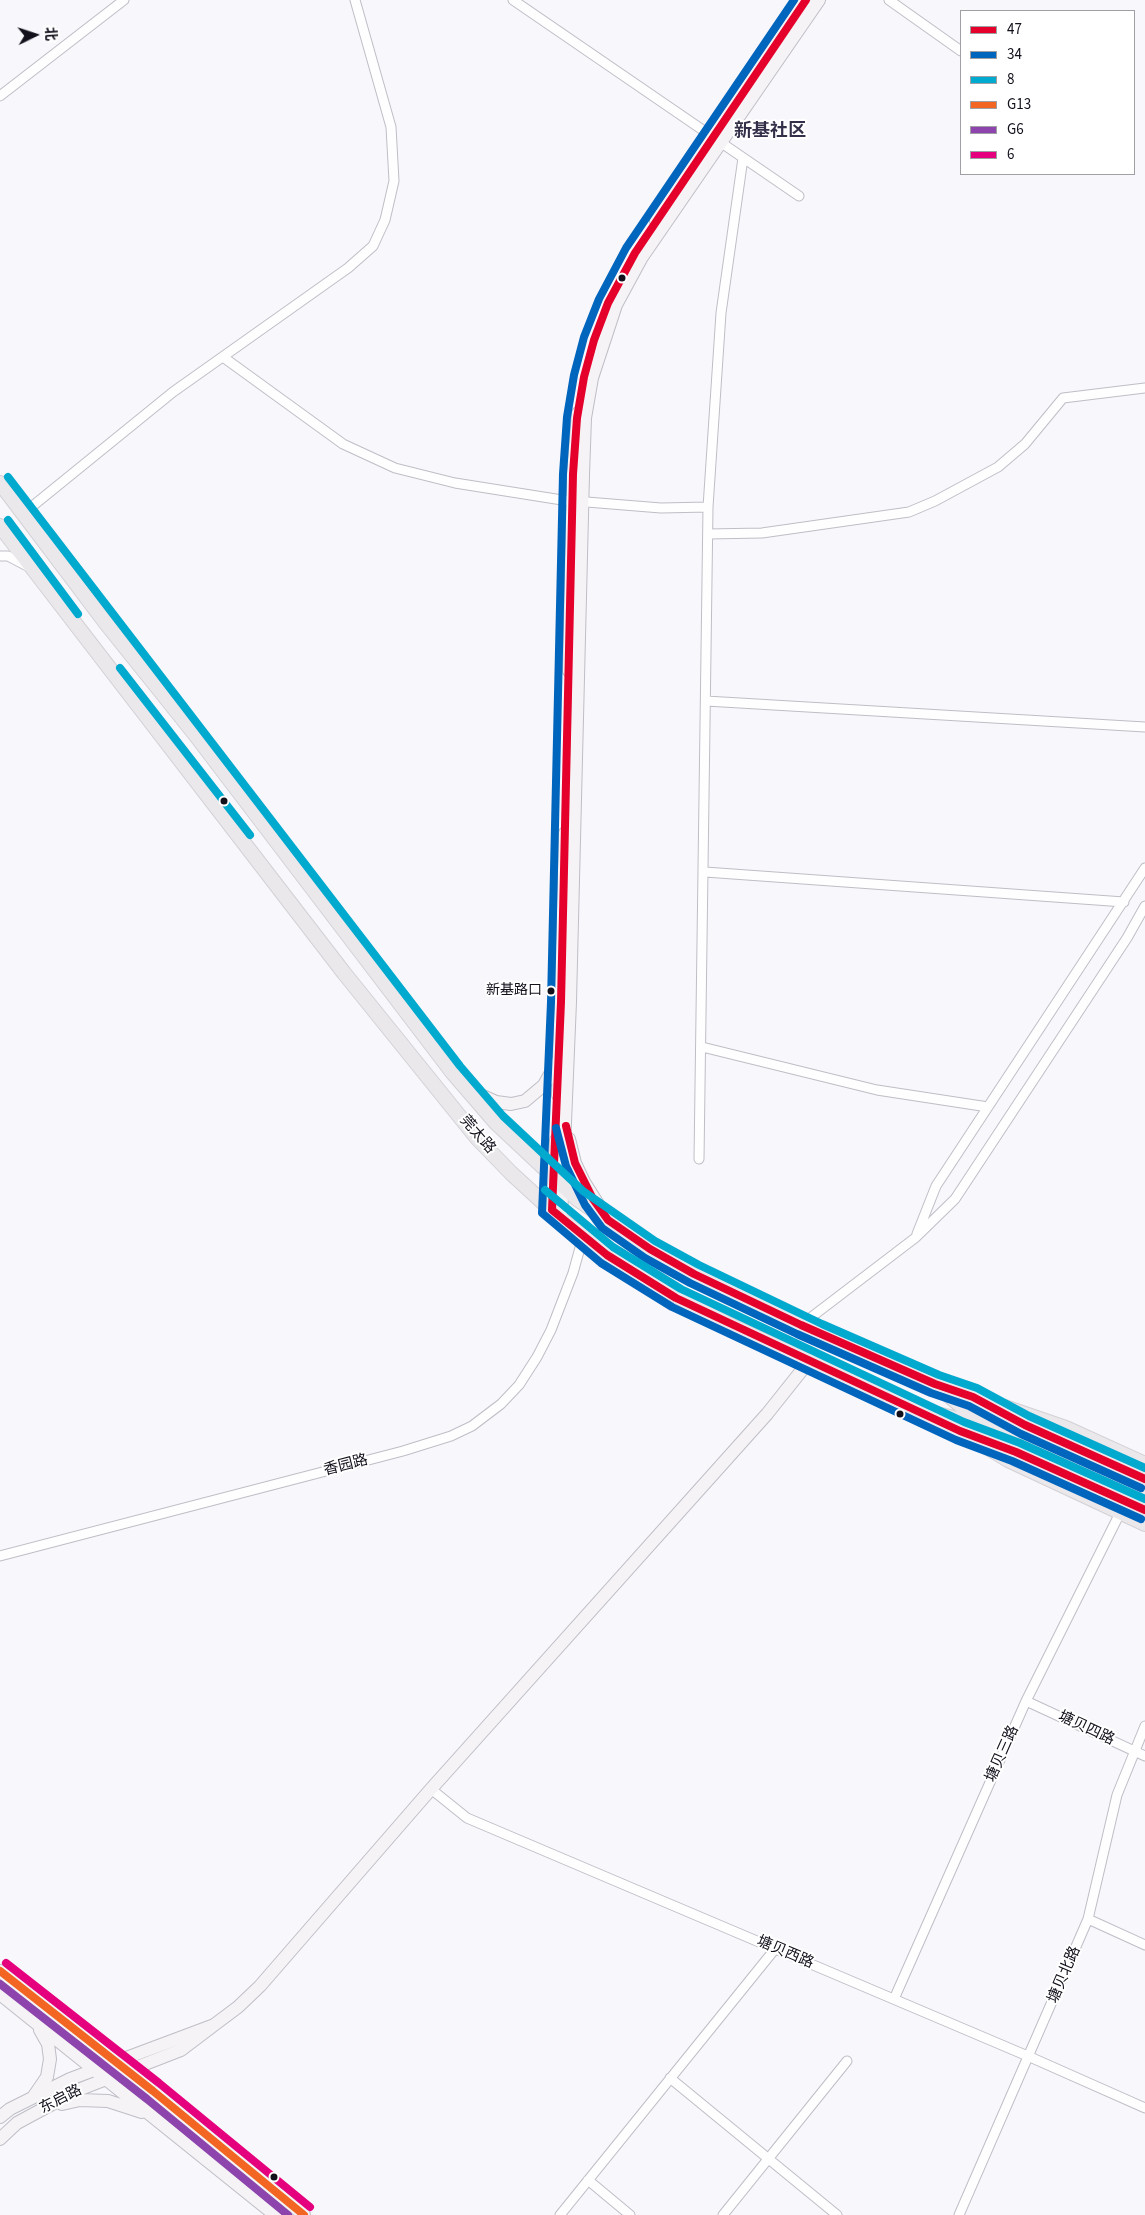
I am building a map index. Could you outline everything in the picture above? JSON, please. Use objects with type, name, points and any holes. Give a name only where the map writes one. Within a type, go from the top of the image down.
[{"type":"main road","name":"莞太路","points":[[0,483],[466,1089],[496,1123],[577,1199],[694,1274],[801,1325],[935,1384],[973,1397],[1025,1425],[1145,1479]]},
{"type":"main road","name":"莞太路","points":[[0,526],[344,973],[471,1130],[511,1173],[583,1237],[607,1255],[676,1298],[921,1411],[960,1431],[1016,1452],[1145,1510]]},
{"type":"main road","points":[[935,1384],[966,1410],[1003,1431],[1145,1496]]},
{"type":"main road","points":[[973,1397],[1066,1428],[1145,1464]]},
{"type":"main road","points":[[921,1411],[963,1419],[1003,1431]]},
{"type":"main road","points":[[960,1431],[1008,1460],[1145,1524]]},
{"type":"street","points":[[0,96],[124,0]]},
{"type":"street","points":[[24,513],[173,392],[348,268],[373,246],[385,220],[394,181],[391,127],[355,0]]},
{"type":"street","points":[[513,0],[799,196]]},
{"type":"street","points":[[557,1214],[559,1058],[577,502],[585,418],[592,378],[616,305],[642,257],[806,0]]},
{"type":"street","points":[[717,140],[819,0]]},
{"type":"street","points":[[889,0],[960,49]]},
{"type":"street","points":[[700,1159],[708,507],[721,313],[743,158]]},
{"type":"street","points":[[223,357],[343,444],[395,468],[455,483],[577,502],[661,508],[708,507]]},
{"type":"street","points":[[708,534],[762,533],[909,512],[935,501],[998,467],[1025,444],[1063,398],[1145,388]]},
{"type":"street","points":[[558,1182],[565,1122],[577,502]]},
{"type":"street","points":[[0,556],[8,556],[20,561],[33,571]]},
{"type":"street","points":[[706,701],[1145,727]]},
{"type":"street","points":[[915,1238],[936,1186],[1145,868]]},
{"type":"street","points":[[704,872],[1124,902]]},
{"type":"street","points":[[801,1325],[915,1238],[956,1199],[1127,938],[1145,906]]},
{"type":"street","points":[[702,1047],[877,1090],[988,1108]]},
{"type":"street","points":[[466,1089],[496,1102],[511,1104],[525,1101],[544,1085],[559,1058]]},
{"type":"street","points":[[565,1122],[574,1163],[593,1199],[608,1220]]},
{"type":"street","name":"香园路","points":[[0,1556],[403,1451],[451,1436],[472,1426],[500,1404],[519,1385],[537,1357],[551,1330],[573,1273],[583,1237]]},
{"type":"street","name":"东启路","points":[[0,2138],[17,2123],[78,2090],[181,2050],[238,2007],[260,1986],[431,1789],[766,1414],[810,1360]]},
{"type":"street","name":"塘贝三路","points":[[894,1999],[1026,1701],[1120,1513]]},
{"type":"street","name":"塘贝四路","points":[[1026,1701],[1145,1756]]},
{"type":"street","name":"塘贝北路","points":[[959,2215],[1030,2057],[1088,1920],[1116,1794],[1145,1726]]},
{"type":"street","name":"塘贝西路","points":[[431,1789],[468,1818],[1030,2057],[1145,2108]]},
{"type":"street","points":[[1088,1920],[1145,1945]]},
{"type":"street","points":[[560,2215],[775,1948]]},
{"type":"street","points":[[0,1971],[128,2071],[304,2215]]},
{"type":"street","points":[[0,1994],[275,2215]]},
{"type":"street","points":[[32,2098],[47,2076],[50,2059],[48,2044],[36,2023]]},
{"type":"street","name":"东启路","points":[[0,2117],[70,2078],[214,2025]]},
{"type":"street","points":[[722,2215],[847,2061]]},
{"type":"street","points":[[670,2078],[837,2215]]},
{"type":"street","points":[[50,2106],[80,2100],[108,2101],[153,2116]]},
{"type":"street","points":[[588,2180],[630,2215]]},
{"type":"transit line","name":"34","points":[[794,0],[626,248],[599,299],[584,337],[574,375],[567,417],[563,474],[551,1002],[542,1213],[601,1263],[672,1307],[956,1440],[1012,1461],[1141,1519]]},
{"type":"transit line","name":"47","points":[[806,0],[635,253],[608,303],[594,340],[584,377],[577,418],[573,474],[561,1002],[552,1210],[607,1255],[676,1298],[960,1431],[1016,1452],[1145,1510]]},
{"type":"transit line","name":"8","points":[[8,477],[460,1066],[503,1116],[583,1191],[655,1241],[699,1265],[822,1324],[939,1375],[977,1388],[1029,1416],[1145,1468]]},
{"type":"transit line","name":"8","points":[[8,520],[78,614]]},
{"type":"transit line","name":"8","points":[[120,668],[250,835]]},
{"type":"transit line","name":"47","points":[[566,1126],[575,1163],[593,1199],[608,1220],[650,1249],[694,1274],[801,1325],[935,1384],[973,1397],[1025,1425],[1145,1479]]},
{"type":"transit line","name":"34","points":[[556,1128],[566,1166],[585,1205],[602,1228],[645,1258],[690,1283],[797,1334],[931,1393],[969,1406],[1021,1434],[1141,1488]]},
{"type":"transit line","name":"8","points":[[545,1190],[613,1247],[681,1289],[964,1422],[1020,1443],[1145,1499]]},
{"type":"transit line","name":"6","points":[[6,1963],[159,2083],[310,2207]]},
{"type":"transit line","name":"G13","points":[[0,1971],[153,2091],[304,2215]]},
{"type":"transit line","name":"G6","points":[[0,1984],[147,2099],[288,2215]]},
{"type":"place","name":"新基路口","points":[[551,991]]},
{"type":"district","name":"新基社区","points":[[770,132]]}]
